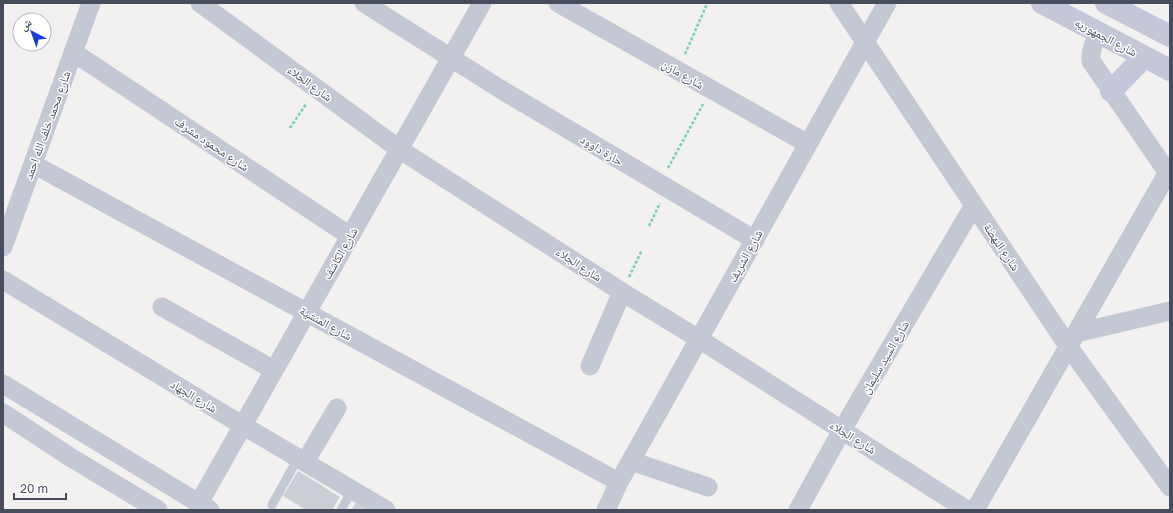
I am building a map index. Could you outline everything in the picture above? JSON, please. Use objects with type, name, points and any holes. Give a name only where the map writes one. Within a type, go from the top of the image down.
[{"type":"street","name":"شارع محمد خلف الله احمد","points":[[3,247],[91,3]]},
{"type":"street","name":"شارع الجلاء","points":[[200,3],[399,149],[967,510]]},
{"type":"street","name":"حارة داوود","points":[[364,3],[505,92],[754,240]]},
{"type":"street","name":"شارع الكاشف","points":[[204,506],[242,425],[482,3]]},
{"type":"street","name":"شارع مازن","points":[[558,3],[808,144]]},
{"type":"street","name":"شارع النهضة","points":[[839,3],[974,205],[1072,340],[1170,487]]},
{"type":"street","name":"شارع الشريف","points":[[606,510],[619,482],[887,3]]},
{"type":"street","name":"شارع الجمهوريه","points":[[1042,3],[1170,70]]},
{"type":"street","points":[[1106,3],[1170,36]]},
{"type":"street","points":[[974,510],[1169,174],[1092,61],[1090,54],[1092,46],[1099,33]]},
{"type":"street","name":"شارع محمود مشرف","points":[[73,52],[350,236]]},
{"type":"street","points":[[1111,91],[1144,57]]},
{"type":"street","name":"شارع المنشية","points":[[33,164],[619,482]]},
{"type":"street","name":"شارع السيد سليمان","points":[[798,510],[842,430],[974,205]]},
{"type":"street","name":"شارع الجهاد","points":[[3,280],[242,425],[386,510]]},
{"type":"street","points":[[590,366],[622,292]]},
{"type":"street","points":[[162,307],[274,370]]},
{"type":"street","points":[[1072,340],[1170,311]]},
{"type":"street","points":[[3,384],[204,506]]},
{"type":"street","points":[[301,460],[337,408]]},
{"type":"street","points":[[3,413],[103,478],[158,510]]},
{"type":"street","points":[[70,457],[85,434]]},
{"type":"street","points":[[103,478],[118,454]]},
{"type":"street","points":[[631,461],[708,487]]},
{"type":"lane","points":[[272,505],[301,460]]},
{"type":"lane","points":[[341,510],[352,490]]},
{"type":"path","points":[[677,70],[707,4]]},
{"type":"path","points":[[290,128],[316,88]]},
{"type":"path","points":[[649,226],[663,186],[711,90]]},
{"type":"path","points":[[622,292],[642,250]]},
{"type":"building","points":[[298,471],[340,497],[332,510],[306,510],[283,496]]},
{"type":"building","points":[[356,503],[366,510],[351,510]]}]
